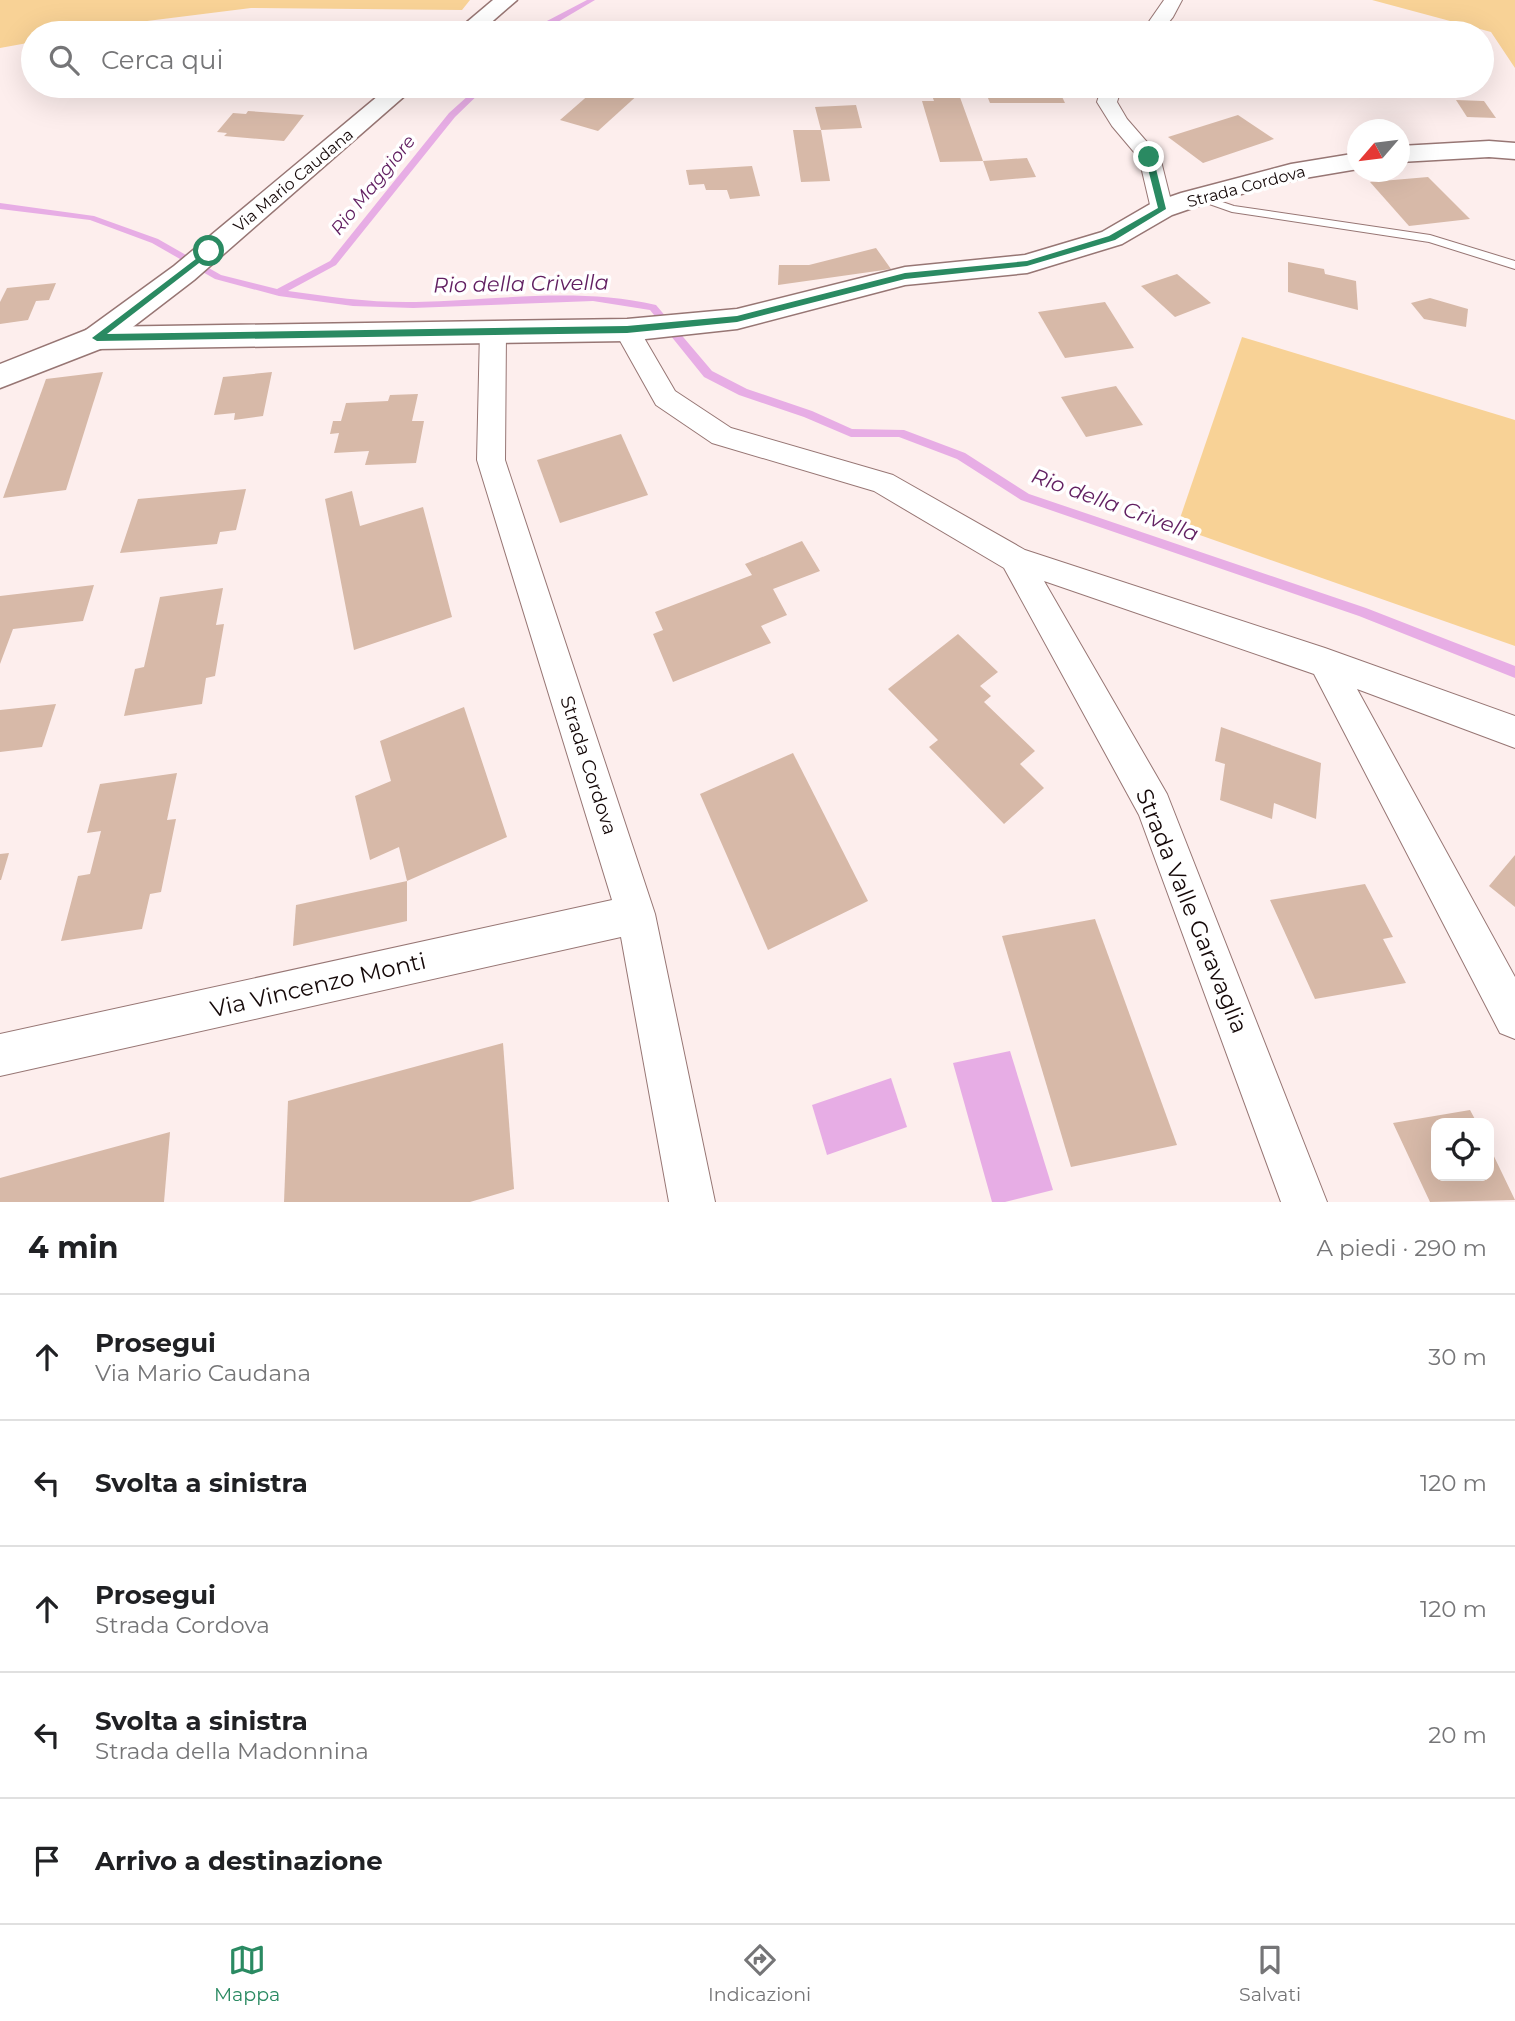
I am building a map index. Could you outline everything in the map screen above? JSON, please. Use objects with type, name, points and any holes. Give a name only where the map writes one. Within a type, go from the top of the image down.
[{"type":"street","points":[[481,21],[506,0]]},
{"type":"street","points":[[1160,21],[1173,0]]},
{"type":"street","name":"Via Mario Caudana","points":[[0,377],[97,338],[184,273],[390,98]]},
{"type":"street","points":[[1108,98],[1107,102],[1119,122],[1149,157],[1162,209]]},
{"type":"street","points":[[1410,153],[1489,149],[1515,151]]},
{"type":"street","name":"Strada Cordova","points":[[97,338],[637,329],[737,319],[905,276],[1027,264],[1112,238],[1162,209],[1199,197],[1291,172],[1347,163]]},
{"type":"street","points":[[637,329],[665,398],[722,436],[883,483],[1014,559],[1325,663],[1515,732]]},
{"type":"street","name":"Strada Cordova","points":[[493,331],[491,460],[636,914],[692,1202]]},
{"type":"street","name":"Strada Valle Garavaglia","points":[[1014,559],[1154,806],[1250,1052],[1304,1202]]},
{"type":"street","points":[[1325,663],[1515,1018]]},
{"type":"street","name":"Via Vincenzo Monti","points":[[0,1055],[636,914]]},
{"type":"lane","points":[[1199,197],[1232,209],[1430,239],[1515,265]]},
{"type":"shaded area","points":[[0,0],[470,0],[462,10],[251,8],[147,21],[21,21],[21,44],[0,48]]},
{"type":"shaded area","points":[[1372,0],[1515,0],[1515,68],[1494,36],[1494,21],[1450,21]]},
{"type":"shaded area","points":[[1242,337],[1515,420],[1515,646],[1177,527]]},
{"type":"shaded area","points":[[1010,1051],[1053,1190],[1005,1202],[992,1202],[953,1063]]},
{"type":"shaded area","points":[[891,1078],[907,1127],[827,1155],[812,1105]]},
{"type":"building","points":[[585,98],[634,98],[598,131],[560,120]]},
{"type":"building","points":[[933,98],[960,98],[983,161],[940,162],[922,101],[934,101]]},
{"type":"building","points":[[988,98],[1063,98],[1065,103],[990,103]]},
{"type":"building","points":[[1456,100],[1484,101],[1496,118],[1467,117]]},
{"type":"building","points":[[856,105],[862,128],[821,130],[815,107]]},
{"type":"building","points":[[248,111],[304,115],[284,141],[224,136],[227,133],[217,132],[233,113],[246,114]]},
{"type":"building","points":[[1238,115],[1274,139],[1203,163],[1168,137]]},
{"type":"building","points":[[793,130],[821,130],[830,181],[801,182]]},
{"type":"building","points":[[1027,158],[1036,177],[990,181],[983,161]]},
{"type":"building","points":[[752,166],[760,196],[730,199],[727,190],[706,190],[704,184],[689,185],[686,170]]},
{"type":"building","points":[[1428,177],[1470,219],[1409,226],[1370,182],[1410,182],[1410,179]]},
{"type":"building","points":[[876,248],[891,269],[778,285],[779,265],[809,265]]},
{"type":"building","points":[[1288,262],[1324,269],[1325,274],[1356,281],[1358,310],[1288,292]]},
{"type":"building","points":[[1177,274],[1211,303],[1175,317],[1141,286]]},
{"type":"building","points":[[56,283],[49,300],[36,301],[28,320],[0,324],[0,302],[7,288]]},
{"type":"building","points":[[1430,298],[1468,309],[1466,327],[1424,319],[1411,303]]},
{"type":"building","points":[[1105,302],[1134,348],[1065,358],[1038,312]]},
{"type":"building","points":[[103,372],[66,490],[3,498],[46,379]]},
{"type":"building","points":[[272,372],[263,416],[234,420],[235,413],[214,415],[223,377]]},
{"type":"building","points":[[1116,386],[1143,425],[1086,437],[1061,397]]},
{"type":"building","points":[[418,394],[412,421],[424,421],[416,463],[365,465],[369,451],[334,453],[339,433],[330,434],[333,421],[341,421],[346,403],[388,401],[390,395]]},
{"type":"building","points":[[621,434],[648,495],[560,523],[537,460]]},
{"type":"building","points":[[246,489],[236,530],[220,532],[217,544],[120,553],[138,499]]},
{"type":"building","points":[[352,491],[360,526],[423,507],[452,617],[354,650],[325,499]]},
{"type":"building","points":[[802,541],[820,571],[773,589],[787,615],[761,626],[771,643],[673,682],[653,634],[663,630],[655,612],[752,575],[745,564]]},
{"type":"building","points":[[94,585],[83,621],[13,629],[0,664],[0,596]]},
{"type":"building","points":[[223,588],[216,625],[224,624],[215,676],[206,678],[202,704],[124,716],[135,669],[144,667],[160,597]]},
{"type":"building","points":[[958,634],[998,672],[980,686],[991,696],[984,702],[1035,751],[1020,764],[1044,788],[1004,824],[929,747],[938,740],[888,689]]},
{"type":"building","points":[[56,704],[42,747],[0,752],[0,710]]},
{"type":"building","points":[[464,707],[507,837],[407,881],[399,847],[370,860],[355,796],[391,781],[380,741]]},
{"type":"building","points":[[1221,727],[1321,763],[1316,819],[1274,803],[1272,819],[1220,800],[1225,764],[1215,761]]},
{"type":"building","points":[[793,753],[868,901],[768,950],[700,794]]},
{"type":"building","points":[[177,773],[167,820],[176,819],[161,892],[150,894],[142,929],[61,941],[78,876],[90,874],[101,831],[87,833],[100,784]]},
{"type":"building","points":[[9,853],[1,880],[0,880],[0,854]]},
{"type":"building","points":[[1515,855],[1515,907],[1489,886]]},
{"type":"building","points":[[407,881],[407,921],[293,946],[296,905]]},
{"type":"building","points":[[1365,884],[1393,937],[1383,939],[1406,983],[1315,999],[1270,900]]},
{"type":"building","points":[[1095,919],[1177,1145],[1071,1167],[1002,936]]},
{"type":"building","points":[[503,1043],[514,1189],[470,1202],[284,1202],[288,1101]]},
{"type":"building","points":[[1470,1110],[1474,1118],[1431,1118],[1431,1181],[1494,1181],[1494,1156],[1515,1200],[1430,1202],[1393,1123]]},
{"type":"building","points":[[170,1132],[164,1202],[0,1202],[0,1178]]},
{"type":"waterway","name":"Rio Maggiore","points":[[554,21],[592,0]]},
{"type":"waterway","name":"Rio Maggiore","points":[[279,292],[333,263],[452,115],[470,98]]},
{"type":"waterway","name":"Rio della Crivella","points":[[0,206],[91,218],[155,241],[218,277],[279,293],[353,303],[413,305],[593,298],[653,307],[708,374],[743,392],[808,414],[851,433],[900,433],[961,456],[1025,497],[1362,612],[1515,672]]},
{"type":"route","points":[[209,251],[97,338],[627,330],[737,319],[905,276],[1027,264],[1112,238],[1162,209],[1149,157]]}]
